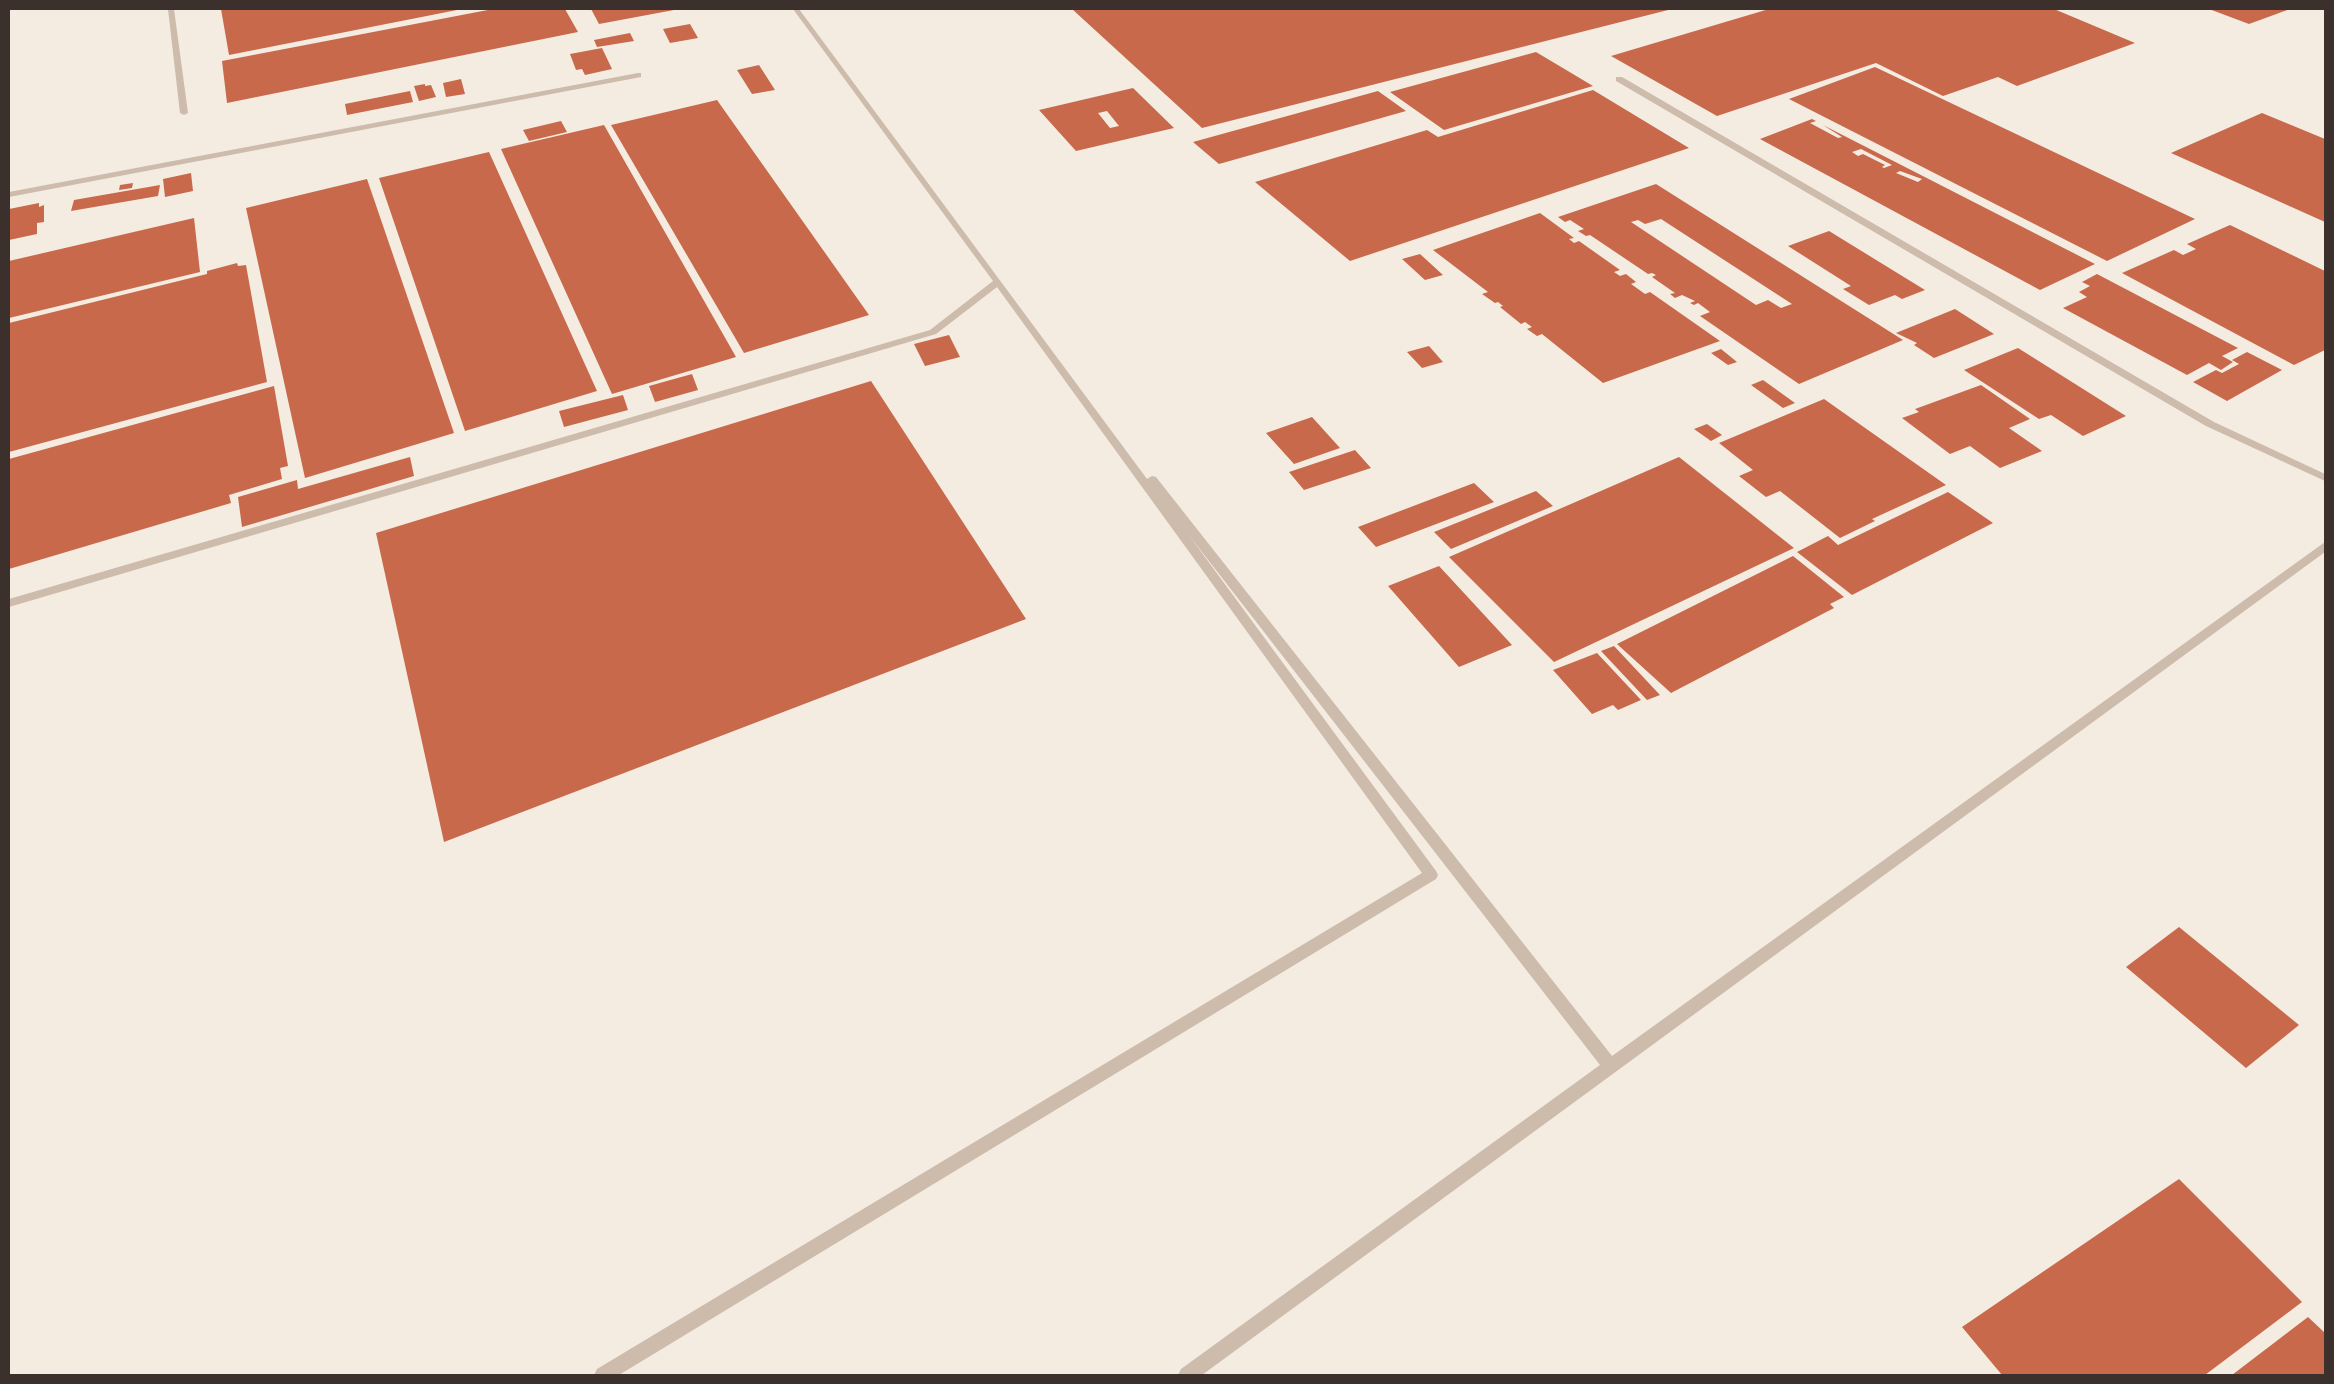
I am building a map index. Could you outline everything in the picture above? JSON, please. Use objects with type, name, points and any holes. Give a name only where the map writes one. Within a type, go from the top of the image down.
[{"type":"lane","points":[[171,9],[184,113]]},
{"type":"lane","points":[[602,1375],[1430,876],[998,282],[796,9]]},
{"type":"lane","points":[[9,195],[638,75]]},
{"type":"lane","points":[[1619,79],[2210,424],[2325,478]]},
{"type":"lane","points":[[9,603],[933,332],[998,282]]},
{"type":"lane","points":[[998,282],[1610,1067]]},
{"type":"lane","points":[[1187,1375],[2325,546]]},
{"type":"building","points":[[221,9],[457,9],[457,10],[229,55]]},
{"type":"building","points":[[493,9],[565,9],[578,32],[227,103],[222,61]]},
{"type":"building","points":[[591,9],[674,9],[674,10],[599,24]]},
{"type":"building","points":[[1072,9],[1672,9],[1202,128]]},
{"type":"building","points":[[1769,9],[2054,9],[2135,43],[2017,86],[1998,77],[1943,96],[1876,63],[1717,116],[1611,56]]},
{"type":"building","points":[[2209,9],[2290,9],[2249,24]]},
{"type":"building","points":[[690,24],[698,38],[670,43],[663,29]]},
{"type":"building","points":[[630,33],[634,41],[597,47],[594,40]]},
{"type":"building","points":[[602,48],[612,69],[585,75],[582,69],[576,70],[570,54]]},
{"type":"building","points":[[1536,52],[1593,86],[1444,130],[1390,92]]},
{"type":"building","points":[[759,65],[775,90],[752,94],[737,70]]},
{"type":"building","points":[[1875,67],[2195,219],[2107,261],[1789,99]]},
{"type":"building","points":[[461,79],[465,94],[446,97],[443,83]]},
{"type":"building","points":[[425,84],[425,86],[431,85],[436,97],[419,101],[414,86]]},
{"type":"building","points":[[1133,88],[1174,128],[1076,151],[1039,110]],"holes":[[[1107,111],[1119,126],[1110,128],[1098,113]]]},
{"type":"building","points":[[1593,90],[1689,148],[1350,261],[1255,182],[1427,130],[1438,137]]},
{"type":"building","points":[[410,91],[413,102],[347,115],[345,104]]},
{"type":"building","points":[[1378,91],[1406,111],[1219,164],[1193,142]]},
{"type":"building","points":[[717,100],[869,315],[744,353],[611,125]]},
{"type":"building","points":[[2262,113],[2325,139],[2325,222],[2171,153]]},
{"type":"building","points":[[1812,119],[1816,121],[1810,123],[1838,138],[1842,137],[1823,125],[2095,264],[2040,290],[1760,139]],"holes":[[[1861,149],[1892,165],[1884,168],[1882,167],[1885,165],[1863,154],[1858,156],[1852,152]],[[1900,171],[1922,179],[1918,182],[1896,173]]]},
{"type":"building","points":[[561,121],[567,132],[529,141],[523,130]]},
{"type":"building","points":[[604,125],[736,357],[612,394],[501,149]]},
{"type":"building","points":[[489,152],[597,391],[465,431],[379,178]]},
{"type":"building","points":[[191,173],[193,191],[165,197],[163,179]]},
{"type":"building","points":[[367,179],[454,433],[305,478],[246,208]]},
{"type":"building","points":[[133,183],[132,188],[119,190],[120,185]]},
{"type":"building","points":[[1656,184],[1903,340],[1799,384],[1700,316],[1710,312],[1698,303],[1694,305],[1690,303],[1695,301],[1682,295],[1675,298],[1670,294],[1675,293],[1652,277],[1656,275],[1648,274],[1590,235],[1586,236],[1578,231],[1584,229],[1570,220],[1565,222],[1558,217]],"holes":[[[1661,219],[1792,304],[1781,308],[1768,300],[1756,305],[1631,222],[1638,220],[1645,224]]]},
{"type":"building","points":[[160,185],[158,196],[71,211],[74,200]]},
{"type":"building","points":[[39,203],[39,207],[44,205],[44,222],[37,223],[37,234],[9,240],[9,209]]},
{"type":"building","points":[[1540,213],[1574,238],[1569,239],[1574,243],[1579,241],[1620,270],[1614,272],[1620,276],[1626,274],[1636,282],[1631,284],[1645,294],[1650,292],[1720,341],[1603,383],[1542,334],[1537,336],[1527,329],[1532,327],[1525,322],[1521,324],[1500,307],[1503,306],[1498,302],[1495,303],[1482,294],[1488,292],[1433,250]]},
{"type":"building","points":[[194,218],[200,272],[9,318],[9,261]]},
{"type":"building","points":[[2230,225],[2325,271],[2325,350],[2294,365],[2122,273],[2174,250],[2183,255],[2196,249],[2187,244]]},
{"type":"building","points":[[1829,231],[1925,290],[1902,299],[1895,295],[1869,305],[1843,289],[1851,286],[1788,246]]},
{"type":"building","points":[[1420,254],[1443,275],[1425,280],[1402,259]]},
{"type":"building","points":[[237,263],[238,266],[246,265],[267,382],[9,452],[9,323],[207,274],[207,271]]},
{"type":"building","points":[[2097,274],[2238,348],[2222,356],[2233,362],[2221,370],[2209,363],[2187,375],[2063,308],[2087,297],[2079,292],[2090,286],[2082,282]]},
{"type":"building","points":[[1955,309],[1994,334],[1934,358],[1914,345],[1917,343],[1896,333]]},
{"type":"building","points":[[949,335],[960,357],[925,366],[914,344]]},
{"type":"building","points":[[1429,346],[1443,362],[1422,368],[1407,352]]},
{"type":"building","points":[[2018,348],[2126,416],[2083,436],[2051,415],[2039,419],[1964,370]]},
{"type":"building","points":[[1721,349],[1737,362],[1728,365],[1711,353]]},
{"type":"building","points":[[2247,352],[2282,370],[2227,401],[2193,382],[2216,370],[2222,373],[2239,364],[2232,360]]},
{"type":"building","points":[[692,374],[698,390],[655,402],[649,386]]},
{"type":"building","points":[[1763,380],[1795,403],[1783,408],[1751,385]]},
{"type":"building","points":[[871,381],[1026,619],[444,842],[376,533]]},
{"type":"building","points":[[1981,385],[2030,419],[2009,428],[2042,451],[2000,468],[1970,446],[1950,454],[1902,418],[1919,412],[1915,409]]},
{"type":"building","points":[[274,386],[288,466],[280,468],[282,479],[229,495],[231,503],[9,569],[9,459]]},
{"type":"building","points":[[623,395],[628,410],[564,427],[559,411]]},
{"type":"building","points":[[1824,399],[1946,485],[1872,519],[1875,521],[1840,538],[1780,491],[1766,497],[1739,476],[1753,470],[1719,443]]},
{"type":"building","points":[[1312,417],[1340,448],[1294,464],[1266,433]]},
{"type":"building","points":[[1707,424],[1722,435],[1711,441],[1694,429]]},
{"type":"building","points":[[1355,450],[1371,468],[1304,490],[1289,472]]},
{"type":"building","points":[[410,457],[414,476],[242,527],[238,497],[297,480],[298,489]]},
{"type":"building","points":[[1679,457],[1794,548],[1554,662],[1449,557]]},
{"type":"building","points":[[1474,483],[1494,502],[1376,547],[1358,527]]},
{"type":"building","points":[[1536,491],[1553,506],[1451,549],[1434,532]]},
{"type":"building","points":[[1948,492],[1993,523],[1852,595],[1797,552],[1828,536],[1838,545]]},
{"type":"building","points":[[1793,556],[1844,597],[1830,604],[1834,608],[1671,693],[1617,644]]},
{"type":"building","points":[[1439,566],[1512,645],[1459,667],[1388,586]]},
{"type":"building","points":[[1614,646],[1660,695],[1647,700],[1601,651]]},
{"type":"building","points":[[1597,653],[1641,700],[1618,710],[1613,705],[1592,714],[1553,670]]},
{"type":"building","points":[[2179,927],[2299,1025],[2246,1068],[2126,967]]},
{"type":"building","points":[[2179,1179],[2302,1302],[2205,1375],[2002,1375],[1962,1327]]},
{"type":"building","points":[[2308,1317],[2325,1333],[2325,1375],[2232,1375]]}]
